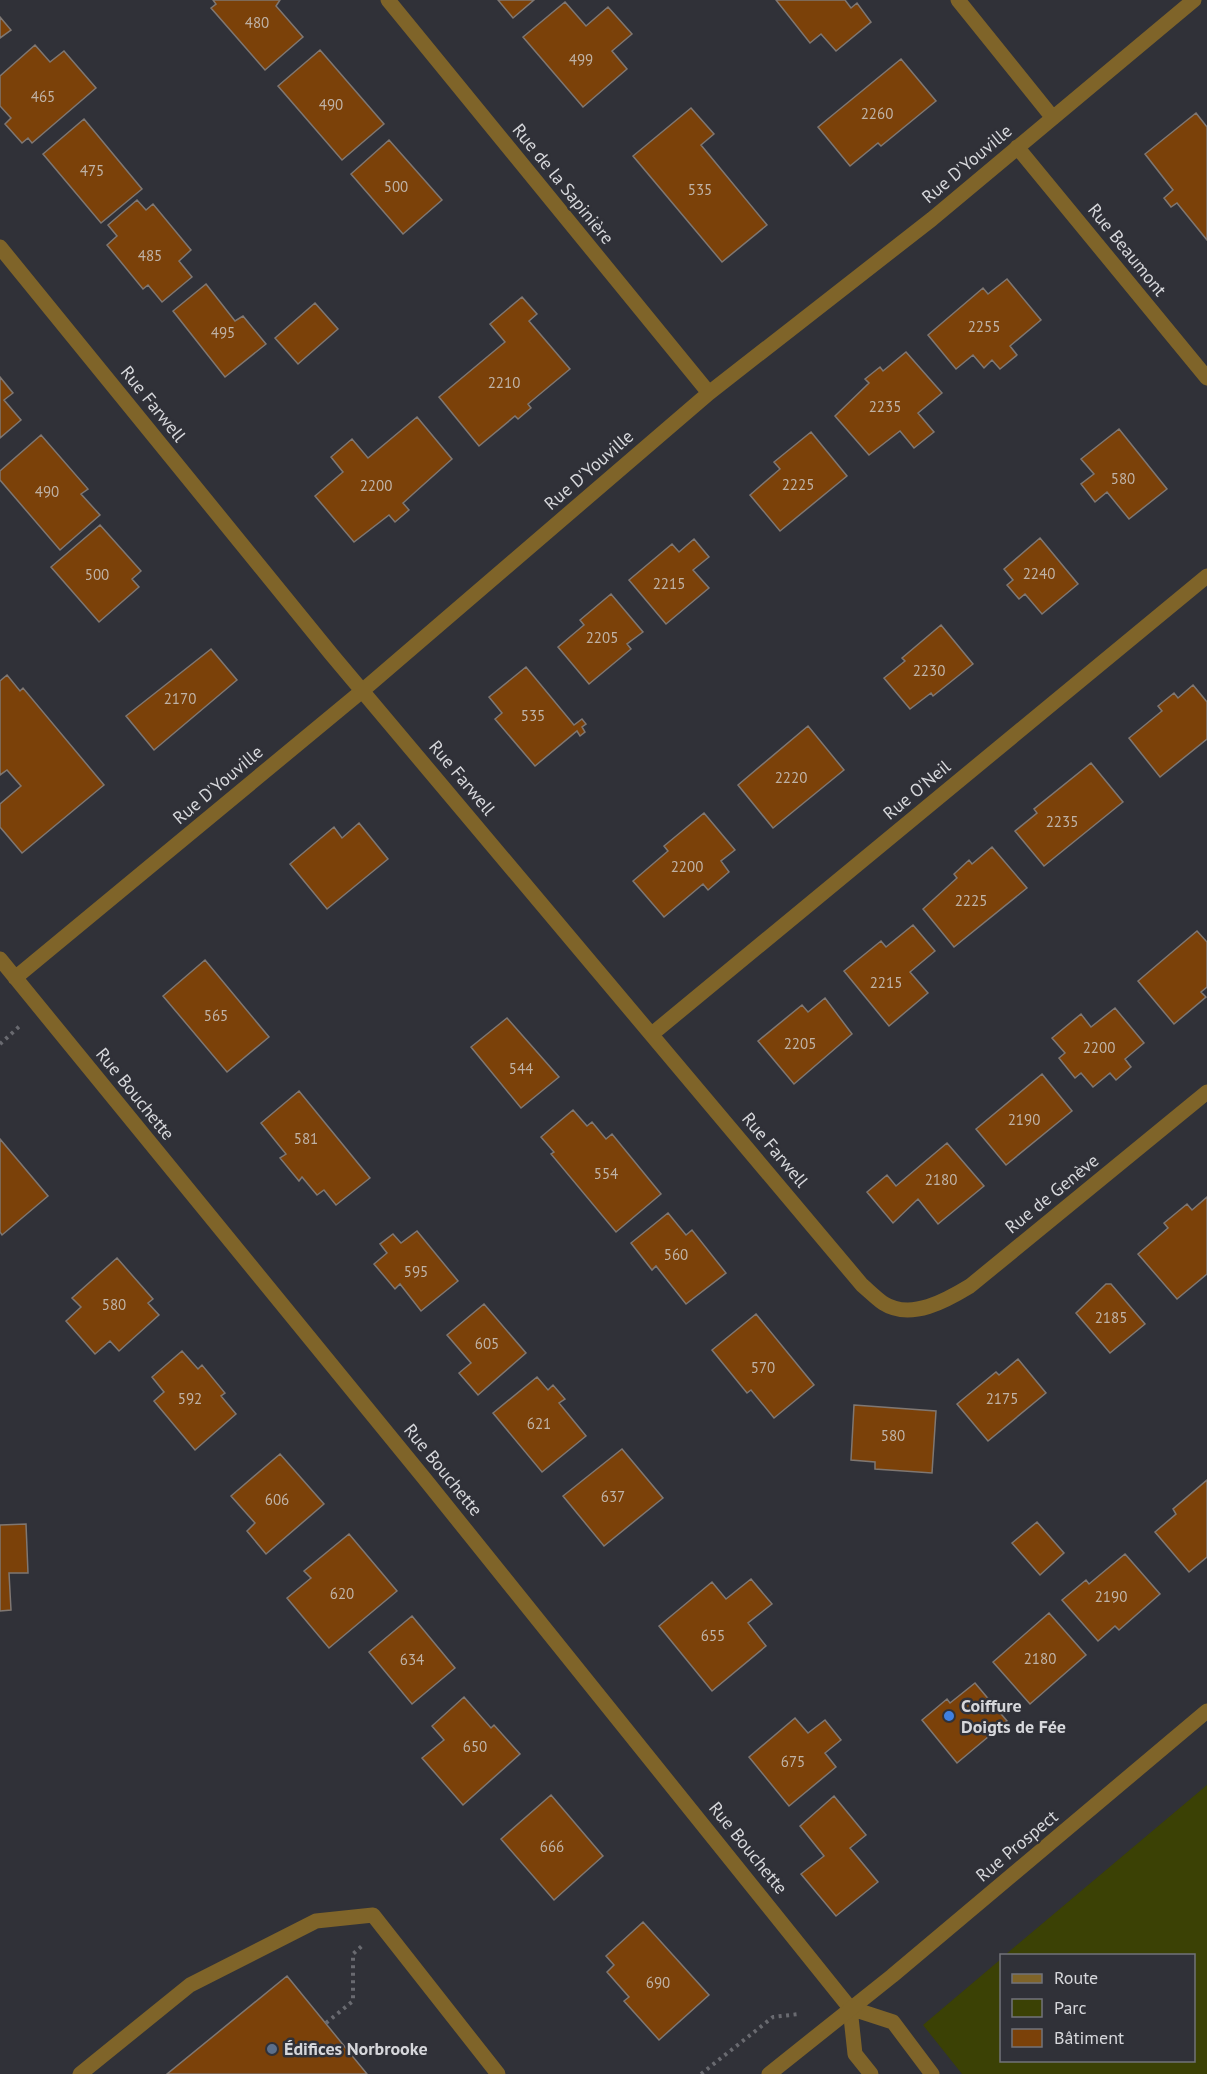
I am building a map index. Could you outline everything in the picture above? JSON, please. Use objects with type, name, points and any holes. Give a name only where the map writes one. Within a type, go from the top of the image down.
[{"type":"street","name":"Rue de la Sapinière","points":[[388,0],[709,393]]},
{"type":"street","points":[[958,0],[1053,118]]},
{"type":"street","name":"Rue D'Youville","points":[[15,978],[362,691],[709,393],[932,219],[1194,0]]},
{"type":"street","name":"Rue Beaumont","points":[[1017,147],[1207,378]]},
{"type":"street","name":"Rue Farwell","points":[[0,247],[362,691],[862,1285],[885,1305],[913,1310]]},
{"type":"street","name":"Rue O'Neil","points":[[652,1034],[1207,576]]},
{"type":"street","name":"Rue Bouchette","points":[[0,959],[424,1478],[850,2008]]},
{"type":"street","name":"Rue de Genève","points":[[913,1310],[942,1303],[970,1286],[1207,1092]]},
{"type":"street","name":"Rue Prospect","points":[[769,2074],[1207,1711]]},
{"type":"street","points":[[80,2074],[190,1985],[316,1921],[373,1915],[498,2074]]},
{"type":"street","points":[[871,2074],[855,2054],[850,2008],[893,2022],[932,2074]]},
{"type":"path","points":[[326,2023],[353,2001],[353,1954],[384,1927]]},
{"type":"path","points":[[701,2074],[773,2017],[806,2013]]},
{"type":"green space","points":[[1207,1785],[1207,2074],[962,2074],[923,2025],[1000,1960],[1000,2062],[1195,2062],[1195,1954],[1006,1954]]},
{"type":"building","points":[[213,0],[280,0],[276,6],[303,37],[265,70],[211,8],[216,4]]},
{"type":"building","points":[[498,0],[534,0],[513,18]]},
{"type":"building","points":[[776,0],[845,0],[851,8],[857,3],[871,22],[836,51],[821,34],[810,43]]},
{"type":"building","points":[[565,2],[586,26],[608,7],[632,34],[612,51],[627,69],[583,107],[523,37]]},
{"type":"building","points":[[0,17],[11,30],[0,38]]},
{"type":"building","points":[[35,45],[50,62],[64,51],[96,88],[32,143],[28,138],[22,143],[5,124],[11,118],[0,106],[0,76]]},
{"type":"building","points":[[320,50],[384,124],[342,160],[278,86]]},
{"type":"building","points":[[901,59],[936,101],[881,146],[878,143],[850,166],[818,127]]},
{"type":"building","points":[[691,108],[714,134],[701,145],[767,225],[722,262],[633,156]]},
{"type":"building","points":[[1196,113],[1207,127],[1207,240],[1177,203],[1171,207],[1164,198],[1173,190],[1145,154]]},
{"type":"building","points":[[84,119],[142,189],[101,223],[43,154]]},
{"type":"building","points":[[389,140],[442,200],[403,234],[351,174]]},
{"type":"building","points":[[137,200],[146,210],[153,204],[191,250],[179,261],[192,277],[162,302],[148,285],[143,289],[107,245],[117,236],[108,225]]},
{"type":"building","points":[[1007,279],[1041,320],[1010,346],[1017,355],[1000,369],[992,360],[984,368],[973,355],[956,369],[928,335],[983,288],[988,294]]},
{"type":"building","points":[[206,284],[235,321],[243,316],[266,344],[225,377],[173,311]]},
{"type":"building","points":[[522,297],[537,314],[529,321],[570,369],[528,404],[531,408],[518,419],[515,416],[479,446],[439,397],[505,342],[490,324]]},
{"type":"building","points":[[315,303],[338,329],[298,364],[275,338]]},
{"type":"building","points":[[906,352],[942,393],[918,413],[934,432],[914,448],[900,431],[869,455],[835,416],[869,383],[865,379],[880,367],[883,371]]},
{"type":"building","points":[[0,377],[13,393],[4,400],[21,420],[0,438]]},
{"type":"building","points":[[417,417],[452,459],[403,503],[409,510],[395,522],[389,515],[354,542],[315,496],[343,472],[331,457],[352,439],[368,458]]},
{"type":"building","points":[[1119,429],[1167,489],[1129,519],[1107,492],[1095,502],[1081,484],[1094,474],[1081,459]]},
{"type":"building","points":[[811,432],[847,476],[780,531],[750,495],[780,469],[774,462]]},
{"type":"building","points":[[41,435],[88,489],[81,494],[100,515],[60,550],[0,480],[0,471]]},
{"type":"building","points":[[100,525],[141,571],[132,579],[139,587],[99,622],[51,567]]},
{"type":"building","points":[[1040,538],[1078,584],[1042,614],[1025,594],[1019,599],[1007,585],[1013,580],[1004,569]]},
{"type":"building","points":[[694,539],[709,557],[693,570],[709,588],[666,624],[629,580],[672,544],[679,552]]},
{"type":"building","points":[[611,594],[643,632],[627,644],[631,649],[589,684],[558,647],[584,625],[580,620]]},
{"type":"building","points":[[941,625],[973,664],[933,696],[931,693],[910,709],[884,678],[905,661],[902,658]]},
{"type":"building","points":[[211,649],[237,680],[154,750],[126,716]]},
{"type":"building","points":[[526,667],[574,725],[582,719],[586,724],[582,727],[585,732],[580,736],[577,731],[535,766],[495,719],[502,713],[489,697]]},
{"type":"building","points":[[7,675],[20,691],[23,688],[104,785],[22,853],[0,827],[0,804],[21,786],[7,770],[0,775],[0,681]]},
{"type":"building","points":[[1193,685],[1207,702],[1207,739],[1160,777],[1129,738],[1162,711],[1158,706],[1174,693],[1178,698]]},
{"type":"building","points":[[808,726],[844,770],[773,828],[738,785]]},
{"type":"building","points":[[1091,763],[1123,802],[1044,866],[1015,831],[1037,813],[1034,809]]},
{"type":"building","points":[[704,813],[735,850],[721,861],[729,872],[708,890],[703,884],[664,917],[633,881],[668,851],[664,846]]},
{"type":"building","points":[[359,823],[388,859],[327,909],[290,864],[334,827],[342,838]]},
{"type":"building","points":[[992,847],[1027,888],[954,947],[923,909],[957,878],[954,874],[969,860],[972,864]]},
{"type":"building","points":[[913,925],[935,951],[910,972],[928,993],[889,1026],[844,971],[881,941],[886,947]]},
{"type":"building","points":[[1197,931],[1207,942],[1207,987],[1201,992],[1206,997],[1174,1024],[1138,981]]},
{"type":"building","points":[[205,960],[269,1037],[227,1072],[163,996]]},
{"type":"building","points":[[825,998],[852,1034],[794,1084],[758,1041],[802,1005],[808,1012]]},
{"type":"building","points":[[1115,1008],[1144,1043],[1125,1059],[1131,1067],[1116,1080],[1110,1073],[1093,1087],[1081,1073],[1075,1078],[1059,1058],[1065,1053],[1052,1038],[1081,1014],[1091,1027]]},
{"type":"building","points":[[507,1018],[559,1077],[521,1108],[471,1047]]},
{"type":"building","points":[[1042,1074],[1072,1111],[1006,1165],[976,1129]]},
{"type":"building","points":[[299,1091],[370,1178],[336,1205],[324,1190],[317,1195],[302,1177],[299,1181],[280,1158],[286,1154],[261,1123]]},
{"type":"building","points":[[573,1110],[587,1126],[592,1122],[606,1139],[612,1134],[661,1194],[616,1232],[551,1154],[554,1152],[541,1137]]},
{"type":"building","points":[[0,1139],[48,1196],[2,1235],[0,1232]]},
{"type":"building","points":[[947,1143],[984,1186],[938,1224],[918,1199],[893,1223],[867,1192],[887,1175],[896,1186]]},
{"type":"building","points":[[1207,1197],[1207,1274],[1177,1299],[1138,1254],[1168,1228],[1164,1223],[1187,1204],[1192,1210]]},
{"type":"building","points":[[668,1213],[686,1235],[692,1230],[726,1273],[686,1304],[656,1266],[652,1270],[631,1243]]},
{"type":"building","points":[[417,1231],[458,1281],[421,1311],[400,1284],[395,1289],[374,1264],[387,1253],[380,1244],[393,1234],[401,1243]]},
{"type":"building","points":[[117,1258],[153,1299],[148,1303],[159,1315],[119,1351],[110,1341],[95,1354],[66,1321],[81,1307],[72,1298]]},
{"type":"building","points":[[1106,1284],[1111,1284],[1145,1324],[1110,1353],[1076,1313]]},
{"type":"building","points":[[484,1304],[526,1353],[478,1395],[459,1373],[471,1363],[447,1335]]},
{"type":"building","points":[[756,1314],[814,1385],[774,1418],[751,1390],[747,1393],[712,1350]]},
{"type":"building","points":[[182,1351],[198,1369],[202,1365],[225,1393],[221,1396],[236,1414],[195,1450],[154,1401],[164,1392],[152,1377]]},
{"type":"building","points":[[1018,1359],[1046,1393],[988,1441],[957,1404],[996,1372],[999,1375]]},
{"type":"building","points":[[537,1377],[548,1390],[553,1385],[565,1399],[559,1403],[586,1436],[542,1472],[493,1413]]},
{"type":"building","points":[[854,1405],[936,1411],[932,1473],[875,1469],[875,1462],[851,1460]]},
{"type":"building","points":[[622,1449],[663,1498],[604,1546],[563,1496]]},
{"type":"building","points":[[280,1454],[324,1504],[266,1554],[247,1531],[255,1523],[231,1496]]},
{"type":"building","points":[[1207,1480],[1207,1557],[1189,1572],[1155,1532],[1176,1514],[1173,1509]]},
{"type":"building","points":[[1037,1522],[1064,1553],[1040,1575],[1012,1543]]},
{"type":"building","points":[[26,1524],[28,1573],[9,1573],[11,1610],[0,1611],[0,1525]]},
{"type":"building","points":[[349,1534],[397,1591],[329,1648],[287,1598],[311,1578],[304,1571]]},
{"type":"building","points":[[1125,1554],[1160,1594],[1119,1630],[1115,1626],[1098,1641],[1062,1600],[1086,1580],[1089,1584]]},
{"type":"building","points":[[751,1579],[772,1604],[748,1623],[766,1646],[712,1691],[659,1626],[712,1582],[726,1599]]},
{"type":"building","points":[[1049,1613],[1086,1655],[1030,1704],[993,1662]]},
{"type":"building","points":[[412,1616],[455,1668],[412,1704],[369,1652]]},
{"type":"building","points":[[975,1683],[1007,1721],[957,1763],[922,1720],[947,1699],[950,1703]]},
{"type":"building","points":[[464,1697],[491,1728],[494,1725],[520,1754],[463,1805],[422,1758],[444,1740],[432,1726]]},
{"type":"building","points":[[795,1718],[808,1733],[825,1720],[841,1740],[825,1753],[836,1767],[789,1806],[749,1757]]},
{"type":"building","points":[[551,1795],[603,1856],[554,1900],[501,1839]]},
{"type":"building","points":[[834,1796],[866,1835],[850,1848],[878,1882],[836,1916],[801,1874],[824,1856],[800,1826]]},
{"type":"building","points":[[643,1922],[709,1995],[659,2040],[624,2001],[629,1997],[607,1972],[614,1965],[606,1956]]},
{"type":"building","name":"Édifices Norbrooke","points":[[287,1976],[367,2074],[167,2074]]},
{"type":"place","name":"Coiffure Doigts de Fée","points":[[949,1716]]},
{"type":"place","name":"Édifices Norbrooke","points":[[272,2049]]}]
